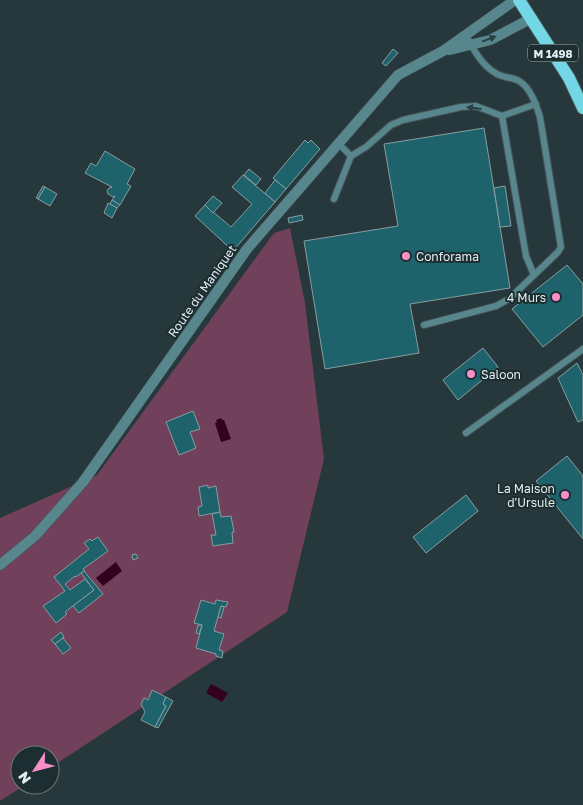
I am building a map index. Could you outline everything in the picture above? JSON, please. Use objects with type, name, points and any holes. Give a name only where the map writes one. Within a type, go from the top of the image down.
[{"type":"main road","name":"M 1498","points":[[519,0],[569,78],[583,108]]},
{"type":"street","name":"Route du Maniquet","points":[[0,565],[35,536],[82,482],[247,248],[398,75],[443,51],[515,0]]},
{"type":"street","name":"Route du Maniquet","points":[[443,51],[490,40],[532,18]]},
{"type":"lane","points":[[424,325],[496,306],[509,299],[561,247],[540,117],[536,104],[528,90],[519,81],[497,74],[486,66],[466,35]]},
{"type":"lane","points":[[334,199],[351,156],[366,147],[391,125],[403,120],[461,107],[476,106],[502,116],[536,104]]},
{"type":"lane","points":[[502,116],[526,256],[534,275]]},
{"type":"lane","points":[[338,144],[351,156]]},
{"type":"lane","points":[[466,433],[583,349]]},
{"type":"shaded area","points":[[290,228],[305,303],[324,459],[287,612],[60,761],[60,745],[10,745],[10,795],[0,801],[0,518],[97,475],[274,233]]},
{"type":"shaded area","points":[[221,418],[224,420],[231,439],[221,442],[215,423],[217,422],[216,420]]},
{"type":"shaded area","points":[[116,562],[122,571],[103,586],[96,578]]},
{"type":"shaded area","points":[[211,684],[228,693],[222,702],[206,693]]},
{"type":"building","points":[[393,49],[398,53],[386,66],[382,63]]},
{"type":"building","name":"Conforama","points":[[484,128],[510,288],[410,304],[419,353],[325,369],[304,241],[398,226],[384,144]]},
{"type":"building","points":[[305,140],[308,143],[311,140],[320,149],[286,189],[273,178]]},
{"type":"building","points":[[105,151],[135,169],[127,184],[131,186],[120,205],[112,200],[115,196],[113,197],[108,194],[107,191],[112,187],[85,173],[91,163],[96,166]]},
{"type":"building","points":[[249,169],[261,179],[256,185],[244,175]]},
{"type":"building","points":[[243,175],[275,202],[233,251],[195,216],[205,205],[231,227],[252,204],[232,187]]},
{"type":"building","points":[[275,180],[286,189],[275,202],[265,193]]},
{"type":"building","points":[[43,186],[45,187],[38,199],[36,198]]},
{"type":"building","points":[[505,186],[511,226],[500,227],[494,188]]},
{"type":"building","points":[[45,187],[57,194],[50,206],[38,199]]},
{"type":"building","points":[[213,196],[222,203],[213,213],[205,205]]},
{"type":"building","points":[[112,200],[120,205],[117,208],[110,204]]},
{"type":"building","points":[[108,203],[117,208],[112,218],[104,213]]},
{"type":"building","points":[[302,215],[303,220],[289,223],[288,218]]},
{"type":"building","name":"4 Murs","points":[[567,265],[583,284],[583,315],[543,347],[512,309]]},
{"type":"building","name":"Saloon","points":[[483,348],[498,367],[458,400],[443,380]]},
{"type":"building","points":[[577,363],[583,375],[583,420],[578,422],[558,378]]},
{"type":"building","points":[[193,411],[200,429],[190,432],[196,448],[179,455],[166,422]]},
{"type":"building","name":"La Maison d'Ursule","points":[[567,456],[583,476],[583,539],[536,481]]},
{"type":"building","points":[[208,485],[208,488],[216,486],[220,512],[199,516],[198,507],[202,506],[199,487]]},
{"type":"building","points":[[466,495],[478,511],[426,553],[413,537]]},
{"type":"building","points":[[220,512],[221,517],[231,516],[234,532],[232,532],[233,543],[213,546],[211,535],[216,535],[212,514]]},
{"type":"building","points":[[98,537],[108,551],[83,569],[85,571],[65,584],[70,590],[85,579],[94,590],[65,612],[67,614],[56,623],[43,606],[65,591],[54,577],[89,549],[84,543]]},
{"type":"building","points":[[136,554],[138,558],[133,560],[132,555]]},
{"type":"building","points":[[84,571],[103,594],[79,613],[73,606],[94,590],[81,573]]},
{"type":"building","points":[[201,600],[215,604],[216,600],[228,602],[226,607],[221,606],[214,631],[224,634],[219,650],[223,651],[222,658],[216,656],[216,654],[196,648],[202,625],[194,623]]},
{"type":"building","points":[[221,606],[224,607],[221,618],[218,617]]},
{"type":"building","points":[[198,625],[202,625],[199,634],[196,633]]},
{"type":"building","points":[[61,632],[64,637],[55,644],[51,640]]},
{"type":"building","points":[[63,638],[71,648],[63,654],[55,644]]},
{"type":"building","points":[[152,690],[166,697],[163,704],[166,706],[155,727],[141,720],[145,712],[141,704],[144,698],[148,700]]},
{"type":"building","points":[[166,697],[173,701],[158,728],[155,727],[166,706],[163,704]]},
{"type":"place","name":"Conforama","points":[[406,256]]},
{"type":"place","name":"4 Murs","points":[[556,297]]},
{"type":"place","name":"Saloon","points":[[471,374]]},
{"type":"place","name":"La Maison d'Ursule","points":[[565,495]]}]
